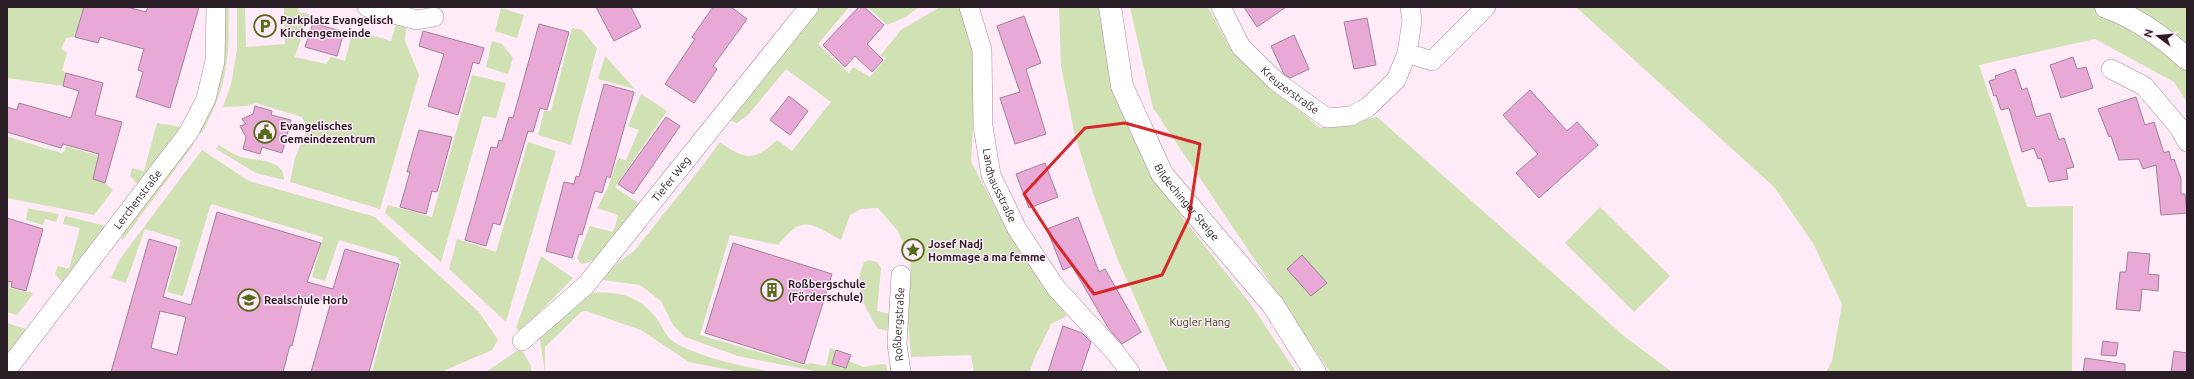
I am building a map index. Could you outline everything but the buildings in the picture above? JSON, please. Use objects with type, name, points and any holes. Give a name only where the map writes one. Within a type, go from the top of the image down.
[{"type":"street","name":"Lerchenstraße","points":[[7,370],[189,132],[206,99],[215,61],[216,7]]},
{"type":"street","points":[[367,7],[417,20],[434,17]]},
{"type":"street","name":"Tiefer Weg","points":[[522,341],[586,285],[809,7]]},
{"type":"street","name":"Landhausstraße","points":[[968,7],[982,50],[983,126],[991,175],[1017,228],[1056,288],[1115,352],[1130,372]]},
{"type":"street","name":"Bildechinger Steige","points":[[1110,7],[1122,86],[1162,174],[1273,306],[1316,372]]},
{"type":"street","name":"Kreuzerstraße","points":[[1221,7],[1241,47],[1277,82],[1326,118],[1351,116],[1368,107],[1396,80],[1407,53],[1412,21],[1410,7]]},
{"type":"street","points":[[1407,53],[1432,61],[1486,7]]},
{"type":"street","points":[[2106,7],[2128,15],[2169,42],[2187,59]]},
{"type":"street","points":[[2111,69],[2144,86],[2179,127],[2187,142]]},
{"type":"street","name":"Roßbergstraße","points":[[901,276],[897,344],[901,372]]},
{"type":"highlighted area","points":[[1125,123],[1200,144],[1189,218],[1162,275],[1094,294],[1053,239],[1024,194],[1085,128]]},
{"type":"green space","points":[[7,7],[84,7],[75,37],[66,38],[61,49],[67,53],[62,70],[66,73],[63,86],[7,78]]},
{"type":"green space","points":[[226,7],[229,7],[229,36],[225,75],[214,109],[202,133],[199,133],[223,58]]},
{"type":"green space","points":[[237,7],[245,7],[246,47],[285,44],[284,7],[298,7],[299,12],[309,14],[295,57],[326,64],[331,57],[345,61],[353,30],[391,41],[396,24],[406,27],[405,41],[419,75],[380,209],[290,182],[295,158],[307,129],[302,117],[256,103],[247,106],[223,107],[231,84],[237,50]]},
{"type":"green space","points":[[819,7],[849,7],[818,44],[849,73],[853,67],[870,77],[886,58],[880,56],[901,30],[940,7],[964,7],[968,19],[976,72],[971,162],[1009,233],[1067,316],[1051,324],[1034,359],[1030,372],[974,372],[971,355],[911,357],[907,310],[911,263],[898,231],[878,208],[861,209],[850,215],[841,240],[815,226],[808,224],[794,228],[778,245],[730,235],[700,335],[803,365],[810,363],[826,366],[830,348],[836,350],[832,364],[846,368],[849,361],[863,367],[883,364],[886,365],[888,372],[819,372],[738,356],[685,337],[673,325],[661,301],[640,285],[596,279],[634,251],[720,142],[736,152],[749,156],[762,152],[777,140],[792,151],[831,102],[786,69],[748,115],[737,123],[726,119]]},
{"type":"green space","points":[[868,7],[919,7],[904,18],[887,25]]},
{"type":"green space","name":"Kugler Hang","points":[[1059,7],[1101,7],[1102,30],[1110,75],[1144,161],[1185,221],[1252,306],[1296,372],[1169,372],[1118,260],[1094,196],[1074,132],[1061,66]]},
{"type":"green space","points":[[1130,7],[1208,7],[1232,52],[1320,128],[1377,117],[1625,337],[1672,372],[1330,372],[1153,108]]},
{"type":"green space","points":[[1576,7],[2187,7],[2187,102],[2174,82],[2095,39],[1979,65],[2027,207],[2073,206],[2072,372],[1826,372],[1832,361],[1842,304],[1813,243],[1774,187]]},
{"type":"green space","points":[[501,8],[524,15],[517,38],[495,31]]},
{"type":"green space","points":[[572,28],[582,30],[597,48],[571,145],[538,135],[544,111],[551,111]]},
{"type":"green space","points":[[492,41],[502,44],[513,58],[508,74],[486,67]]},
{"type":"green space","points":[[605,56],[635,89],[598,79]]},
{"type":"green space","points":[[472,75],[506,83],[496,118],[483,116],[441,262],[385,213],[388,205],[432,217]]},
{"type":"green space","points":[[641,94],[667,111],[615,187],[641,205],[623,231],[598,257],[581,264],[577,258],[590,226],[612,232],[615,227],[618,215],[597,208],[607,190],[618,158],[626,160],[639,130],[628,126]]},
{"type":"green space","points":[[157,123],[182,127],[138,185],[130,176],[132,168],[144,171]]},
{"type":"green space","points":[[9,137],[61,153],[65,151],[66,146],[99,156],[93,179],[105,183],[113,190],[94,215],[7,198],[7,139]]},
{"type":"green space","points":[[192,141],[194,144],[122,241],[123,231]]},
{"type":"green space","points":[[528,142],[556,151],[506,322],[449,269],[457,239],[496,252]]},
{"type":"green space","points":[[219,145],[241,157],[261,160],[275,165],[280,168],[283,173],[284,180],[256,173],[216,149]]},
{"type":"green space","points":[[202,150],[249,181],[375,217],[479,312],[498,340],[492,350],[441,372],[372,372],[401,262],[397,257],[339,240],[325,281],[312,277],[323,237],[211,204],[183,296],[167,292],[181,240],[145,229],[126,283],[111,278],[120,259]]},
{"type":"green space","points":[[1600,207],[1670,276],[1634,312],[1565,243]]},
{"type":"green space","points":[[28,208],[59,214],[56,222],[45,219],[43,225],[26,220]]},
{"type":"green space","points":[[65,216],[106,226],[63,283],[55,274],[58,266],[69,269],[80,228],[63,224]]},
{"type":"green space","points":[[541,256],[573,278],[520,332],[516,328]]},
{"type":"green space","points":[[869,260],[877,262],[881,268],[877,311],[890,314],[887,331],[877,328],[864,304],[859,289],[859,281],[864,262]]},
{"type":"green space","points":[[7,261],[15,263],[9,288],[27,292],[30,291],[33,294],[17,315],[7,312]]},
{"type":"green space","points":[[590,293],[620,294],[637,301],[652,313],[669,338],[684,347],[722,361],[773,372],[739,372],[689,362],[641,330],[586,311],[581,312],[545,347],[545,372],[539,334]]},
{"type":"green space","points":[[7,323],[26,329],[7,354]]},
{"type":"green space","points":[[521,348],[531,366],[531,372],[486,372]]},
{"type":"place","name":"Parkplatz Evangelisch Kirchengemeinde","points":[[265,26]]},
{"type":"place","name":"Evangelisches Gemeindezentrum","points":[[265,132]]},
{"type":"place","name":"Josef Nadj Hommage a ma femme","points":[[913,250]]},
{"type":"place","name":"Roßbergschule (Förderschule)","points":[[772,290]]},
{"type":"place","name":"Realschule Horb","points":[[249,300]]}]
